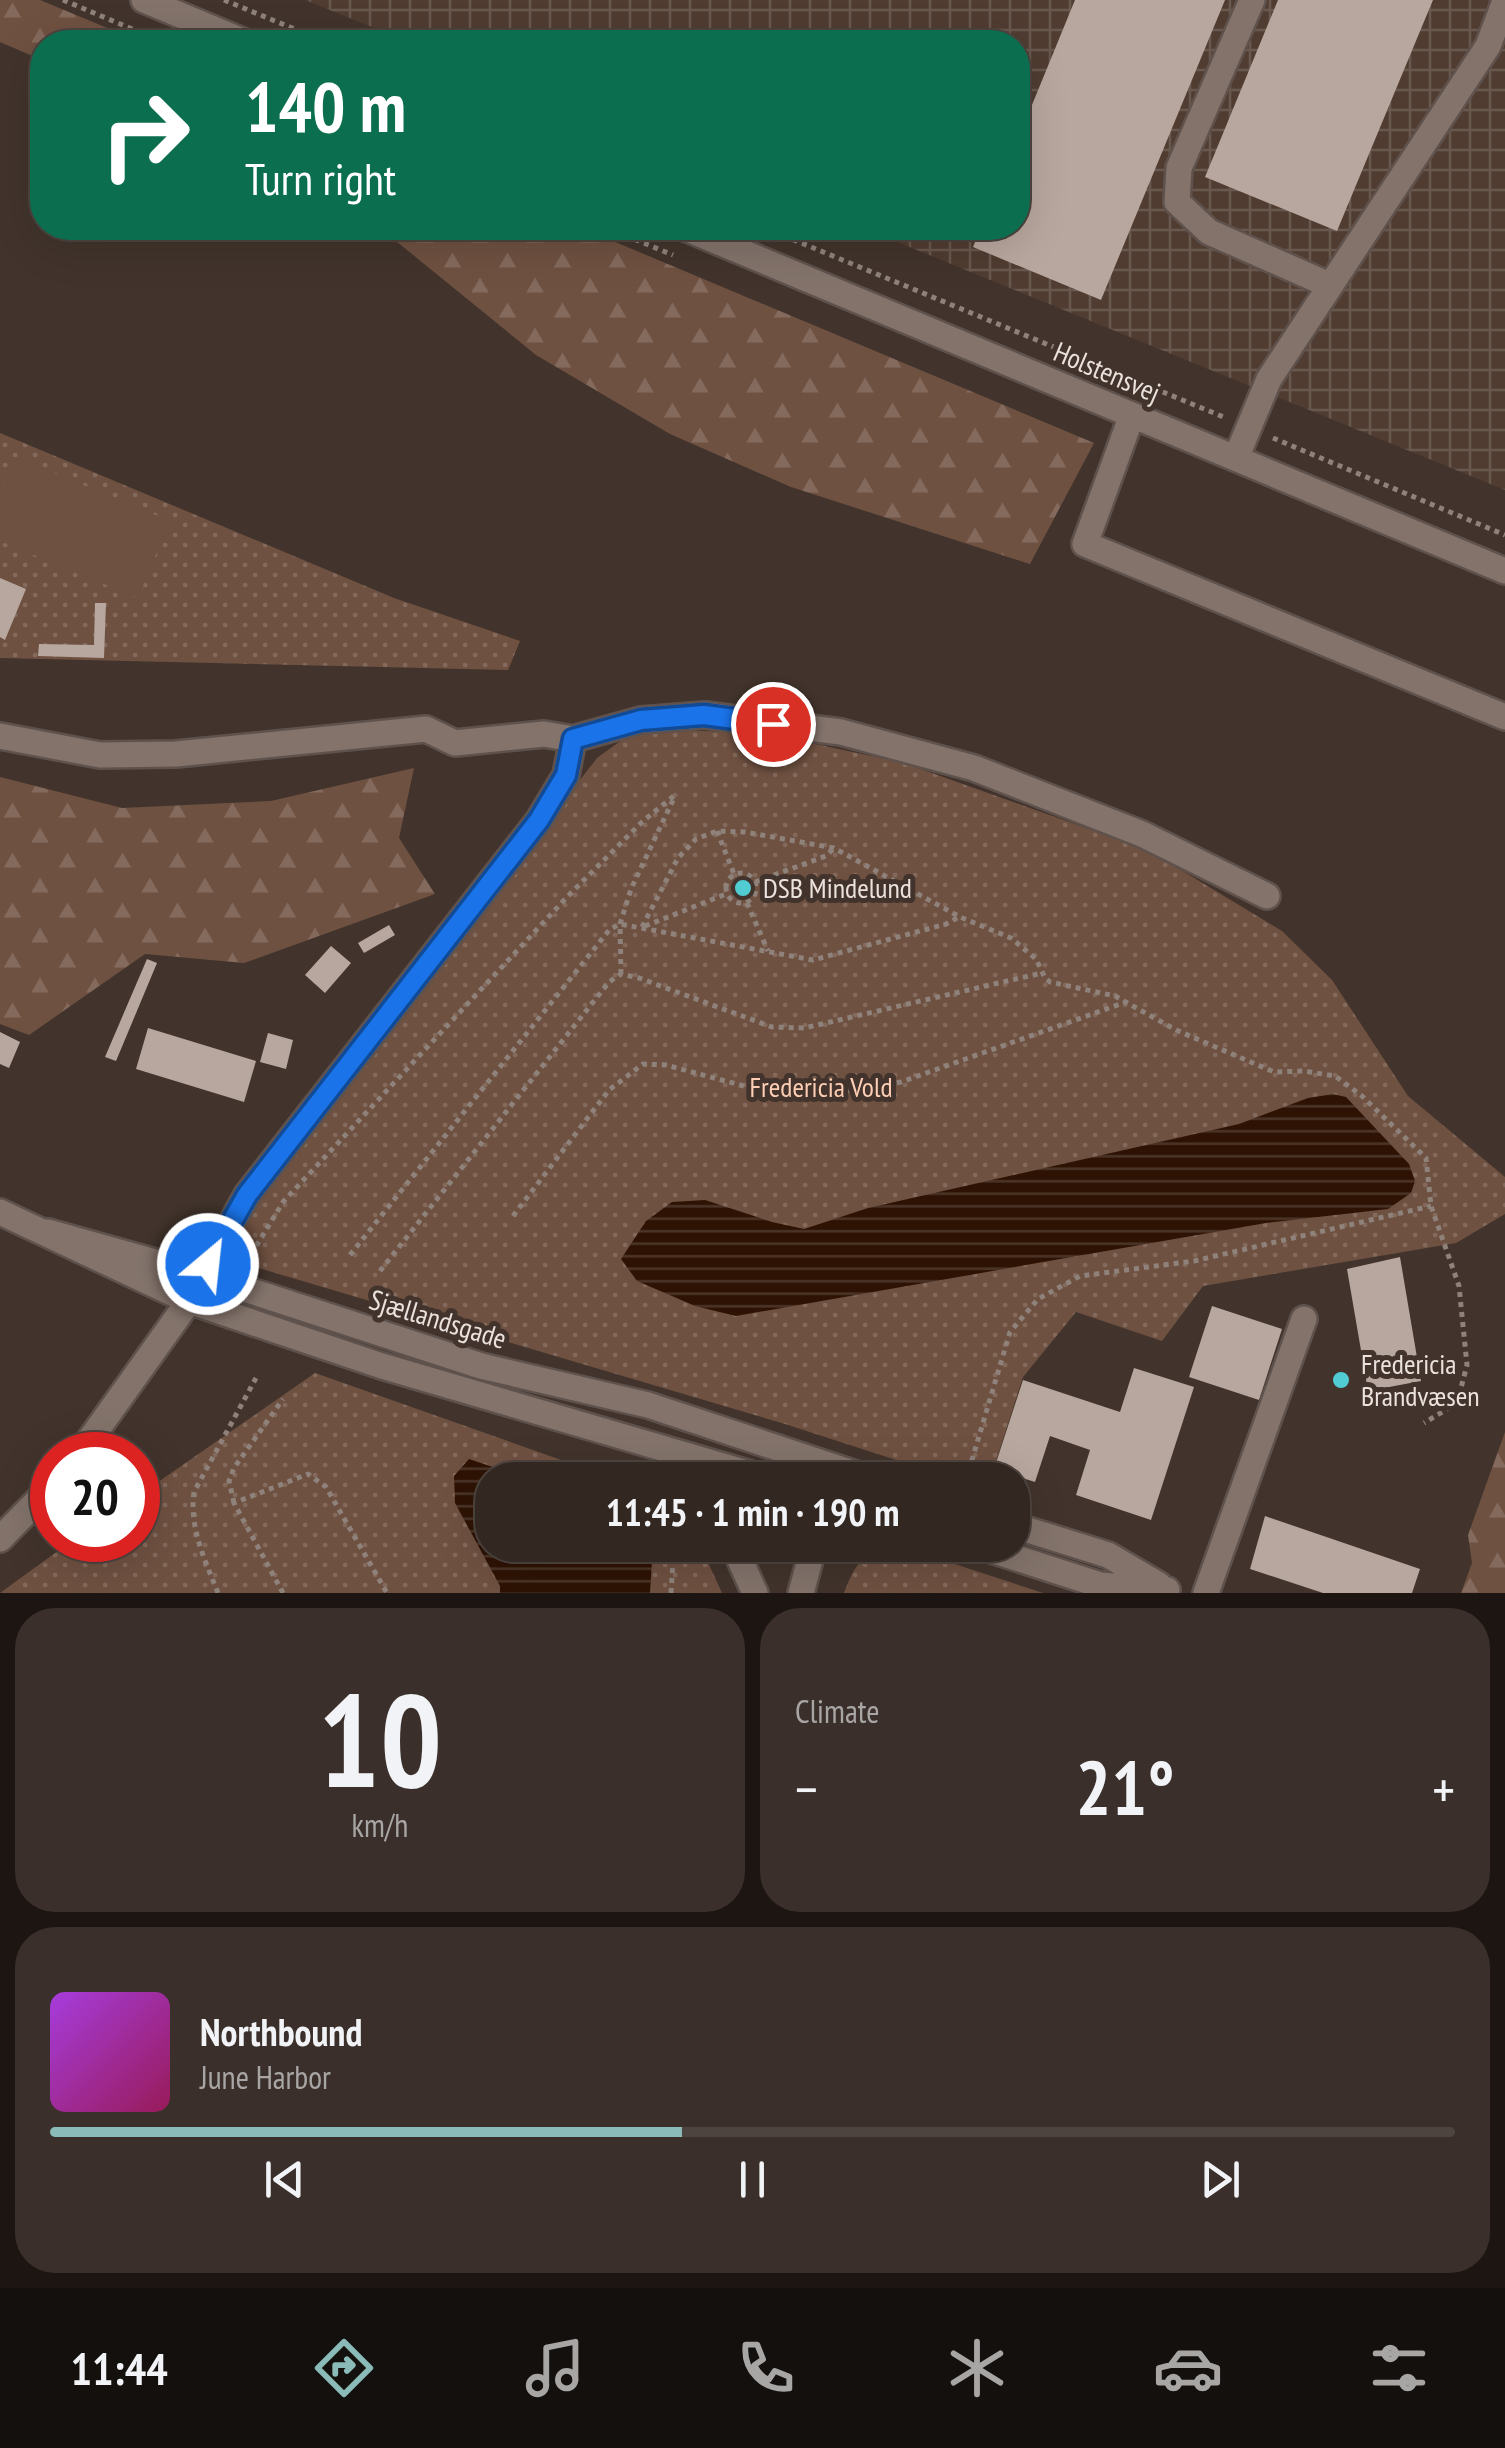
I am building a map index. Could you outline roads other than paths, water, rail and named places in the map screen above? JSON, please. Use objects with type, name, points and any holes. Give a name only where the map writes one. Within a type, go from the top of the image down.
[{"type":"street","points":[[144,0],[215,30]]},
{"type":"street","points":[[1252,0],[1178,168],[1178,202],[1208,232],[1329,284]]},
{"type":"street","points":[[1236,458],[1270,379],[1488,46],[1505,1]]},
{"type":"street","name":"Holstensvej","points":[[714,240],[1505,571]]},
{"type":"street","points":[[1132,415],[1086,544],[1505,716]]},
{"type":"street","points":[[0,736],[36,746],[100,754],[176,754],[426,729],[455,743],[544,734],[573,739],[641,720],[704,715],[841,732],[974,768],[1142,834],[1268,896]]},
{"type":"street","points":[[95,1432],[205,1276],[210,1257],[247,1195],[539,820],[566,775],[573,739]]},
{"type":"street","name":"Sjællandsgade","points":[[0,1212],[189,1301],[382,1366],[710,1462]]},
{"type":"street","name":"Sjællandsgade","points":[[48,1232],[205,1276],[481,1366],[648,1405],[797,1462]]},
{"type":"street","points":[[1206,1593],[1304,1319]]},
{"type":"street","points":[[0,1539],[30,1508]]},
{"type":"street","points":[[1030,1531],[1108,1555],[1172,1591]]},
{"type":"street","points":[[741,1562],[755,1593]]},
{"type":"street","points":[[801,1593],[809,1562]]},
{"type":"street","points":[[1029,1562],[1100,1585],[1172,1591]]},
{"type":"place","name":"DSB Mindelund","points":[[743,888]]},
{"type":"place","name":"Fredericia Brandvæsen","points":[[1341,1380]]},
{"type":"park label","name":"Fredericia Vold","points":[[821,1087]]}]
